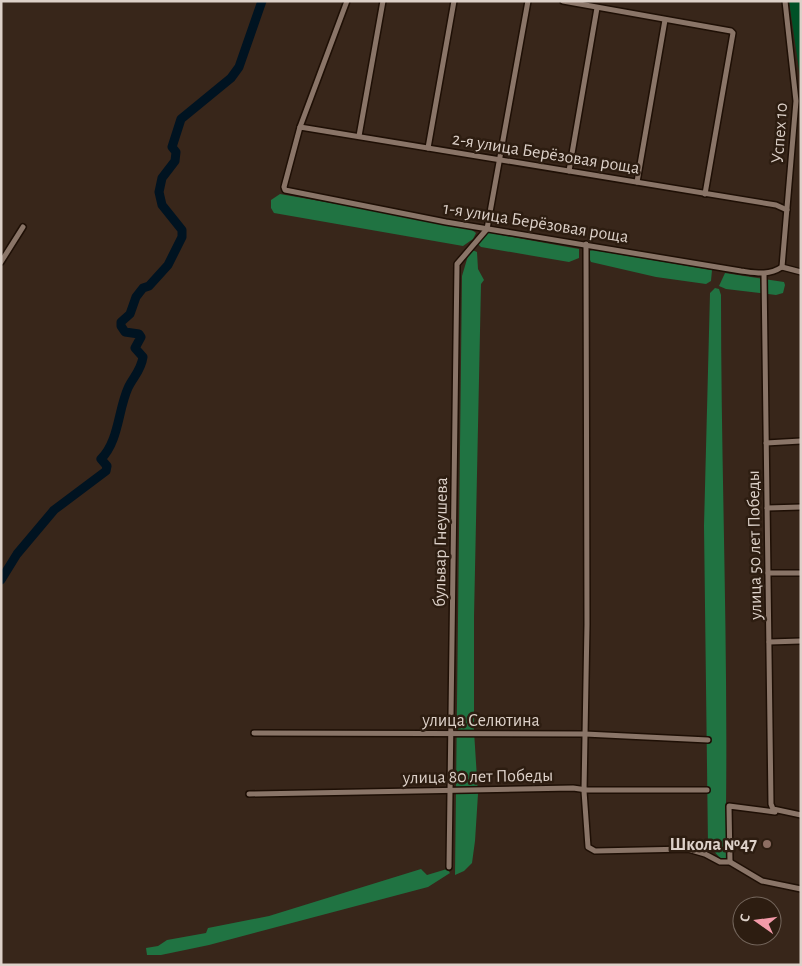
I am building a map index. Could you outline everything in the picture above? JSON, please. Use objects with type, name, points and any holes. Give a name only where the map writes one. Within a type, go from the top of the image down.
[{"type":"street","points":[[300,127],[347,1]]},
{"type":"street","points":[[360,136],[383,1]]},
{"type":"street","points":[[428,148],[454,1]]},
{"type":"street","points":[[486,229],[528,1]]},
{"type":"street","points":[[563,1],[731,31],[733,33],[706,194]]},
{"type":"street","name":"Успех 10","points":[[782,267],[780,260],[787,210],[796,101],[785,1]]},
{"type":"street","points":[[569,171],[597,8]]},
{"type":"street","points":[[637,182],[665,20]]},
{"type":"street","name":"2-я улица Берёзовая роща","points":[[300,127],[776,205],[787,210]]},
{"type":"street","name":"1-я улица Берёзовая роща","points":[[300,127],[284,186],[286,190],[486,229],[764,274]]},
{"type":"street","points":[[794,134],[801,131]]},
{"type":"street","points":[[1,262],[22,227]]},
{"type":"street","name":"бульвар Гнеушева","points":[[449,866],[457,264],[486,229]]},
{"type":"street","points":[[586,244],[584,788],[586,840],[591,849],[688,849],[706,854],[720,862],[730,862]]},
{"type":"street","points":[[764,274],[774,272],[782,267],[801,272]]},
{"type":"street","name":"улица 50 лет Победы","points":[[764,274],[767,364],[766,508],[772,804],[773,809],[778,812]]},
{"type":"street","points":[[766,443],[801,441]]},
{"type":"street","points":[[766,508],[801,507]]},
{"type":"street","points":[[768,573],[801,573]]},
{"type":"street","points":[[769,642],[801,641]]},
{"type":"street","name":"улица Селютина","points":[[254,733],[585,734],[708,740]]},
{"type":"street","name":"улица 80 лет Победы","points":[[249,794],[584,788],[707,790]]},
{"type":"street","points":[[801,815],[729,806],[730,862],[732,866],[762,881],[801,889]]},
{"type":"green space","points":[[789,1],[801,1],[801,83]]},
{"type":"green space","points":[[280,194],[468,227],[476,233],[473,239],[463,246],[274,213],[271,208],[271,200]]},
{"type":"green space","points":[[485,232],[579,249],[579,258],[569,262],[481,247],[478,244],[479,238]]},
{"type":"green space","points":[[470,249],[477,252],[478,269],[484,280],[481,284],[474,617],[474,731],[478,794],[472,863],[464,871],[455,875],[462,276]]},
{"type":"green space","points":[[593,250],[712,270],[711,281],[706,284],[656,277],[591,262],[589,251]]},
{"type":"green space","points":[[725,273],[784,282],[783,293],[776,295],[726,289],[719,286]]},
{"type":"green space","points":[[715,288],[719,289],[721,295],[726,809],[729,814],[730,857],[722,860],[708,845],[704,526],[710,293]]},
{"type":"green space","points":[[421,869],[427,875],[447,869],[450,873],[428,887],[209,945],[161,955],[147,955],[146,948],[158,946],[167,940],[206,933],[208,928],[269,916]]},
{"type":"waterway","points":[[1,580],[17,554],[54,510],[106,471],[107,466],[101,459],[107,452],[115,434],[125,397],[130,384],[141,366],[143,357],[135,348],[141,337],[139,334],[125,332],[121,322],[130,314],[136,297],[143,288],[149,286],[168,265],[182,237],[182,230],[162,205],[159,192],[162,178],[175,161],[176,152],[172,147],[181,119],[231,78],[239,67],[262,1]]},
{"type":"place","name":"Школа №47","points":[[767,844]]}]
